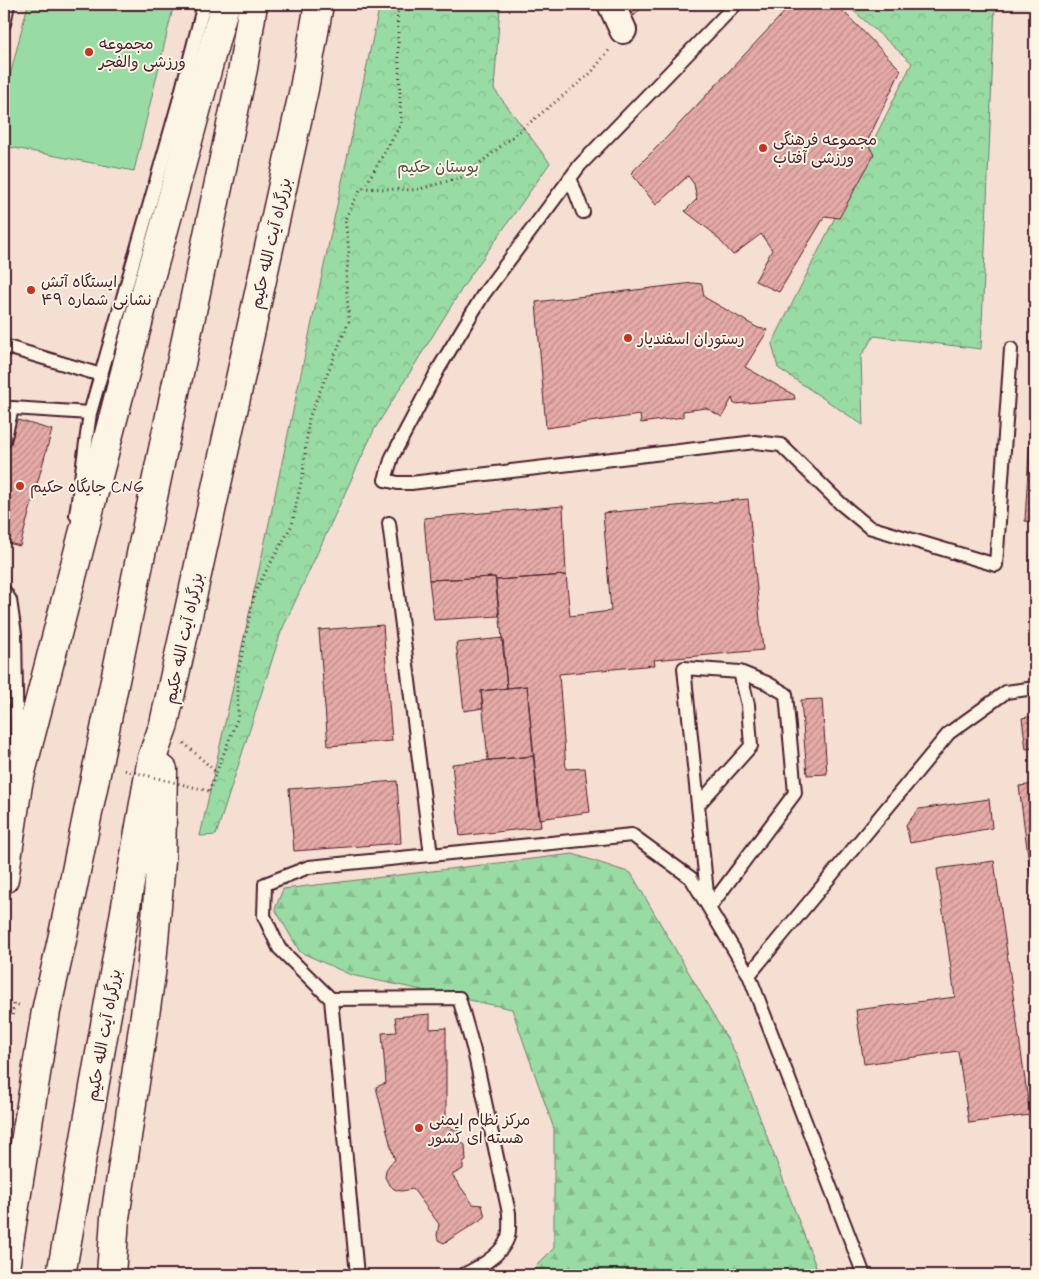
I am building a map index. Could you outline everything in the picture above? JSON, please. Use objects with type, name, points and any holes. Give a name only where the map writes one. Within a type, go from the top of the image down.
[{"type":"highway","points":[[4,826],[18,784],[147,288],[225,4]]},
{"type":"highway","points":[[4,1274],[46,1011],[243,68],[253,4]]},
{"type":"highway","name":"بزرگراه آیت الله حکیم","points":[[61,1275],[152,758],[164,724],[302,99],[318,4]]},
{"type":"highway","points":[[111,1275],[115,1218],[151,974],[161,861],[164,724]]},
{"type":"highway","points":[[4,879],[18,784]]},
{"type":"street","points":[[611,4],[623,30]]},
{"type":"lane","points":[[4,24],[8,4]]},
{"type":"lane","points":[[61,616],[90,413],[178,105],[204,4]]},
{"type":"lane","points":[[736,4],[570,178],[483,295],[439,368],[392,457],[385,480],[411,483],[755,442],[781,445],[840,503],[869,527],[996,565],[1011,350]]},
{"type":"lane","points":[[570,178],[583,212]]},
{"type":"lane","points":[[4,346],[102,374]]},
{"type":"lane","points":[[4,441],[12,408],[90,413]]},
{"type":"lane","points":[[389,523],[431,855]]},
{"type":"lane","points":[[4,591],[10,600],[15,634],[18,784]]},
{"type":"lane","points":[[684,668],[740,672],[767,683],[786,694],[796,793],[709,908],[698,805],[684,668]]},
{"type":"lane","points":[[698,805],[751,746],[748,705],[740,672]]},
{"type":"lane","points":[[749,975],[949,733],[1006,692],[1035,688]]},
{"type":"lane","points":[[356,1275],[331,999],[279,948],[264,916],[265,884],[308,867],[632,835],[691,878],[749,975],[864,1275]]},
{"type":"lane","points":[[331,999],[459,998],[474,1051],[509,1213],[508,1234],[504,1246],[487,1261],[463,1275]]},
{"type":"path","points":[[125,770],[209,791],[238,717],[238,673],[255,591],[292,525],[303,473],[309,418],[349,321],[346,281],[350,250],[345,219],[361,188],[364,188],[402,124],[397,4]]},
{"type":"path","points":[[364,188],[416,190],[463,177],[591,73],[623,30]]},
{"type":"path","points":[[164,724],[216,773]]},
{"type":"path","points":[[4,1016],[12,1018],[14,1004]]},
{"type":"green space","name":"مجموعه ورزشی والفجر","points":[[28,4],[174,4],[134,171],[4,146],[4,100]]},
{"type":"green space","name":"بوستان حکیم","points":[[380,4],[508,4],[500,8],[494,89],[550,163],[468,279],[374,430],[281,632],[216,835],[200,836],[263,551]]},
{"type":"green space","points":[[846,4],[995,4],[981,349],[874,336],[861,356],[863,425],[778,368],[772,344],[912,63]]},
{"type":"green space","points":[[573,854],[631,873],[736,1054],[819,1275],[527,1275],[554,1248],[554,1129],[512,1009],[351,975],[300,952],[275,909],[283,889]]},
{"type":"building","points":[[628,4],[645,4],[634,16]]},
{"type":"building","name":"مجموعه فرهنگی ورزشی آفتاب","points":[[792,4],[836,4],[901,70],[867,142],[874,155],[839,218],[825,216],[779,292],[755,281],[772,250],[761,234],[733,255],[712,232],[685,211],[697,199],[694,184],[688,176],[656,205],[631,173]]},
{"type":"building","points":[[693,283],[702,284],[704,297],[758,328],[768,330],[745,367],[794,395],[795,399],[734,404],[732,398],[722,417],[706,408],[683,411],[683,417],[641,423],[640,415],[546,428],[536,302]]},
{"type":"building","points":[[1035,351],[1035,522],[1025,521]]},
{"type":"building","name":"جایگاه حکیم CNG","points":[[4,416],[52,430],[20,546],[4,542]]},
{"type":"building","points":[[748,499],[763,650],[654,660],[655,665],[559,674],[566,769],[585,768],[590,812],[539,819],[527,686],[507,688],[496,580],[566,575],[570,616],[611,611],[603,513]]},
{"type":"building","points":[[563,506],[566,575],[496,580],[495,577],[429,580],[424,518]]},
{"type":"building","points":[[495,577],[499,616],[434,620],[429,580]]},
{"type":"building","points":[[383,625],[392,741],[328,746],[319,630]]},
{"type":"building","points":[[503,638],[507,688],[481,691],[483,708],[464,711],[456,643]]},
{"type":"building","points":[[527,686],[534,756],[488,760],[481,691]]},
{"type":"building","points":[[822,699],[827,774],[807,775],[801,700]]},
{"type":"building","points":[[1035,716],[1035,748],[1026,749],[1022,718]]},
{"type":"building","points":[[534,756],[541,827],[460,836],[452,764]]},
{"type":"building","points":[[397,781],[401,843],[294,851],[289,789]]},
{"type":"building","points":[[1035,784],[1035,909],[1019,786]]},
{"type":"building","points":[[989,799],[992,828],[910,843],[906,825],[919,809]]},
{"type":"building","points":[[994,861],[1030,1115],[969,1123],[958,1051],[864,1064],[856,1010],[955,997],[937,869]]},
{"type":"building","name":"مرکز نظام ایمنی هسته ای کشور","points":[[430,1014],[430,1029],[446,1028],[446,1126],[459,1131],[459,1141],[465,1145],[466,1161],[463,1163],[463,1169],[452,1175],[473,1204],[482,1205],[485,1217],[444,1243],[438,1240],[439,1224],[413,1189],[401,1191],[394,1189],[385,1177],[386,1170],[395,1160],[376,1087],[386,1083],[382,1033],[397,1032],[395,1017]]},
{"type":"place","name":"مجموعه ورزشی والفجر","points":[[89,52]]},
{"type":"place","name":"مجموعه فرهنگی ورزشی آفتاب","points":[[763,148]]},
{"type":"place","name":"ایستگاه آتش نشانی شماره ۴۹","points":[[31,290]]},
{"type":"place","name":"رستوران اسفندیار","points":[[628,338]]},
{"type":"place","name":"جایگاه حکیم CNG","points":[[20,486]]},
{"type":"place","name":"مرکز نظام ایمنی هسته ای کشور","points":[[419,1128]]}]
